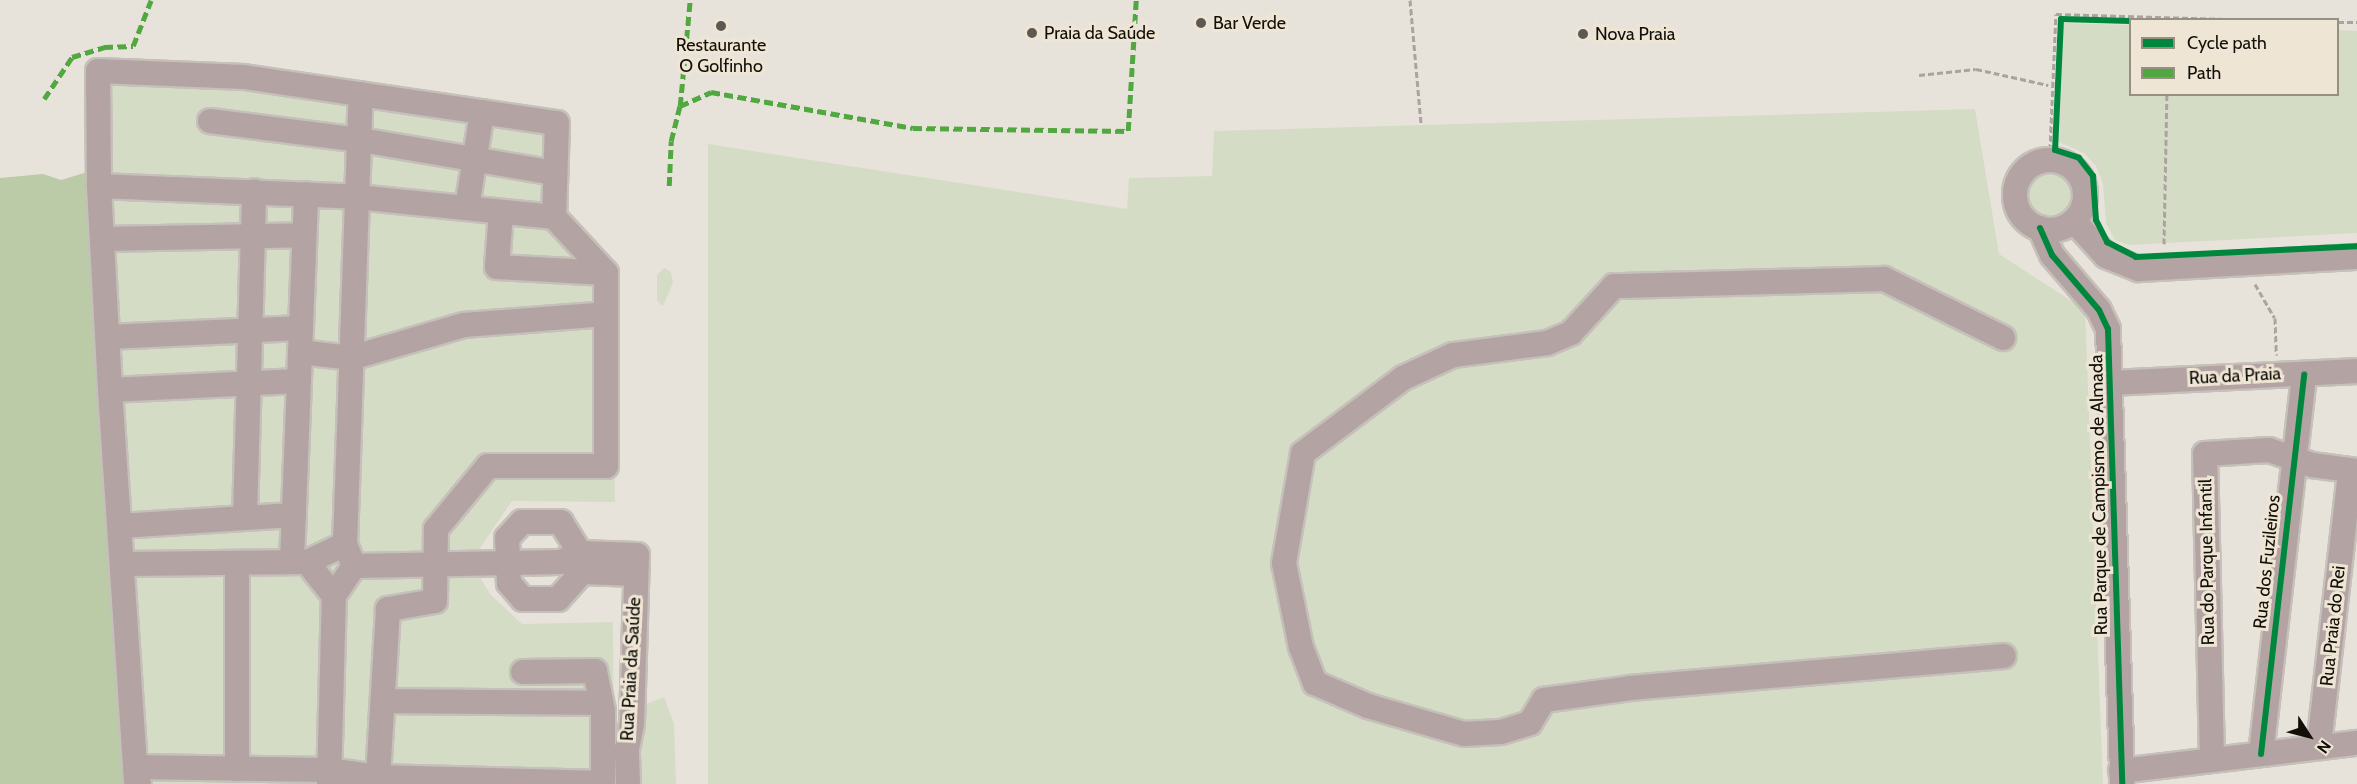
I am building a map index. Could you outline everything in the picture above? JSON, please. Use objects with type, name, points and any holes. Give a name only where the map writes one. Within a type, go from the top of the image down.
[{"type":"street","points":[[523,672],[595,671],[601,702],[603,784],[328,777],[237,769],[137,776],[124,564],[110,390],[104,239],[99,186],[98,72],[244,77],[556,123],[554,217]]},
{"type":"street","points":[[328,777],[334,596],[349,555],[351,358],[361,94]]},
{"type":"street","points":[[467,208],[482,112]]},
{"type":"street","points":[[210,121],[361,140],[555,173]]},
{"type":"street","points":[[2048,160],[2069,165],[2082,181],[2084,202],[2074,220],[2058,229],[2040,228],[2023,216],[2016,196],[2021,176],[2038,162],[2048,160]]},
{"type":"street","points":[[99,186],[357,197],[554,217],[606,273],[606,466],[488,466],[436,529],[435,600],[388,609],[378,777]]},
{"type":"street","points":[[245,518],[254,191]]},
{"type":"street","points":[[306,194],[294,515],[299,562],[334,596]]},
{"type":"street","points":[[501,212],[497,267],[606,273]]},
{"type":"street","points":[[2074,220],[2106,256],[2139,269],[2357,257]]},
{"type":"street","name":"Rua Parque de Campismo de Almada","points":[[2040,228],[2052,255],[2103,318],[2108,329],[2112,383],[2121,778]]},
{"type":"street","points":[[104,239],[304,235]]},
{"type":"street","points":[[2003,338],[1884,279],[1614,286],[1571,333],[1547,343],[1453,355],[1403,378],[1303,453],[1284,563],[1301,647],[1315,682],[1368,706],[1464,734],[1501,732],[1530,723],[1544,700],[1630,688],[2004,656]]},
{"type":"street","points":[[108,337],[250,329],[300,340],[351,358],[464,325],[606,314]]},
{"type":"street","name":"Rua da Praia","points":[[2112,383],[2274,372],[2304,374],[2357,371]]},
{"type":"street","name":"Rua dos Fuzileiros","points":[[2261,754],[2304,374]]},
{"type":"street","points":[[110,390],[248,381],[299,381]]},
{"type":"street","name":"Rua do Parque Infantil","points":[[2212,760],[2205,454],[2269,450],[2293,457]]},
{"type":"street","points":[[2293,457],[2354,471]]},
{"type":"street","name":"Rua Praia do Rei","points":[[2319,745],[2354,471]]},
{"type":"street","points":[[120,526],[294,515]]},
{"type":"street","points":[[522,522],[561,522],[574,562],[558,600],[523,599],[508,583],[507,538],[522,522]]},
{"type":"street","points":[[124,564],[299,562],[349,555],[436,564],[574,562]]},
{"type":"street","name":"Rua Praia da Saúde","points":[[574,562],[636,565],[628,784]]},
{"type":"street","points":[[237,563],[237,769]]},
{"type":"street","points":[[384,701],[601,702]]},
{"type":"street","points":[[2121,778],[2212,760],[2319,745],[2357,743]]},
{"type":"path","points":[[1410,0],[1421,124]]},
{"type":"path","points":[[2056,151],[2056,14],[2169,18]]},
{"type":"path","points":[[2056,151],[2061,20],[2129,21]]},
{"type":"path","points":[[2339,23],[2357,24]]},
{"type":"path","points":[[1919,75],[1977,69],[2048,85]]},
{"type":"path","points":[[2164,244],[2167,96]]},
{"type":"path","points":[[2254,282],[2276,322],[2274,372]]},
{"type":"green space","points":[[2063,23],[2129,25],[2129,96],[2339,96],[2339,30],[2357,31],[2357,233],[2129,245],[2115,240],[2106,223],[2103,184],[2096,166],[2084,153],[2059,142]]},
{"type":"green space","points":[[89,72],[563,115],[565,210],[612,260],[615,502],[512,501],[480,548],[481,579],[490,594],[522,624],[613,622],[614,784],[129,784]]},
{"type":"green space","points":[[1975,109],[1999,254],[2085,310],[2103,784],[708,784],[708,144],[1127,209],[1129,178],[1212,176],[1214,131]]},
{"type":"green space","points":[[2050,168],[2060,170],[2069,176],[2075,185],[2077,195],[2075,205],[2069,214],[2060,220],[2050,222],[2040,220],[2031,214],[2025,205],[2023,195],[2025,185],[2031,176],[2040,170]]},
{"type":"green space","points":[[94,170],[129,784],[0,784],[0,178],[43,174],[61,180]]},
{"type":"green space","points":[[664,268],[671,272],[673,283],[663,306],[657,301],[657,275]]},
{"type":"green space","points":[[664,697],[674,724],[676,784],[634,784],[646,704]]},
{"type":"marked path","points":[[44,99],[72,57],[104,47],[133,46],[151,0]]},
{"type":"marked path","points":[[680,106],[690,0]]},
{"type":"marked path","points":[[669,186],[671,141],[680,106],[711,92],[913,128],[1128,131],[1136,0]]},
{"type":"cycle path","points":[[2129,21],[2061,19],[2055,150],[2079,158],[2093,176],[2096,220],[2107,242],[2136,257],[2357,246]]},
{"type":"cycle path","points":[[2040,228],[2052,255],[2099,310],[2108,329],[2122,784]]},
{"type":"cycle path","points":[[2261,754],[2304,374]]},
{"type":"place","name":"Bar Verde","points":[[1201,23]]},
{"type":"place","name":"Restaurante O Golfinho","points":[[721,26]]},
{"type":"place","name":"Praia da Saúde","points":[[1032,33]]},
{"type":"place","name":"Nova Praia","points":[[1583,34]]}]
